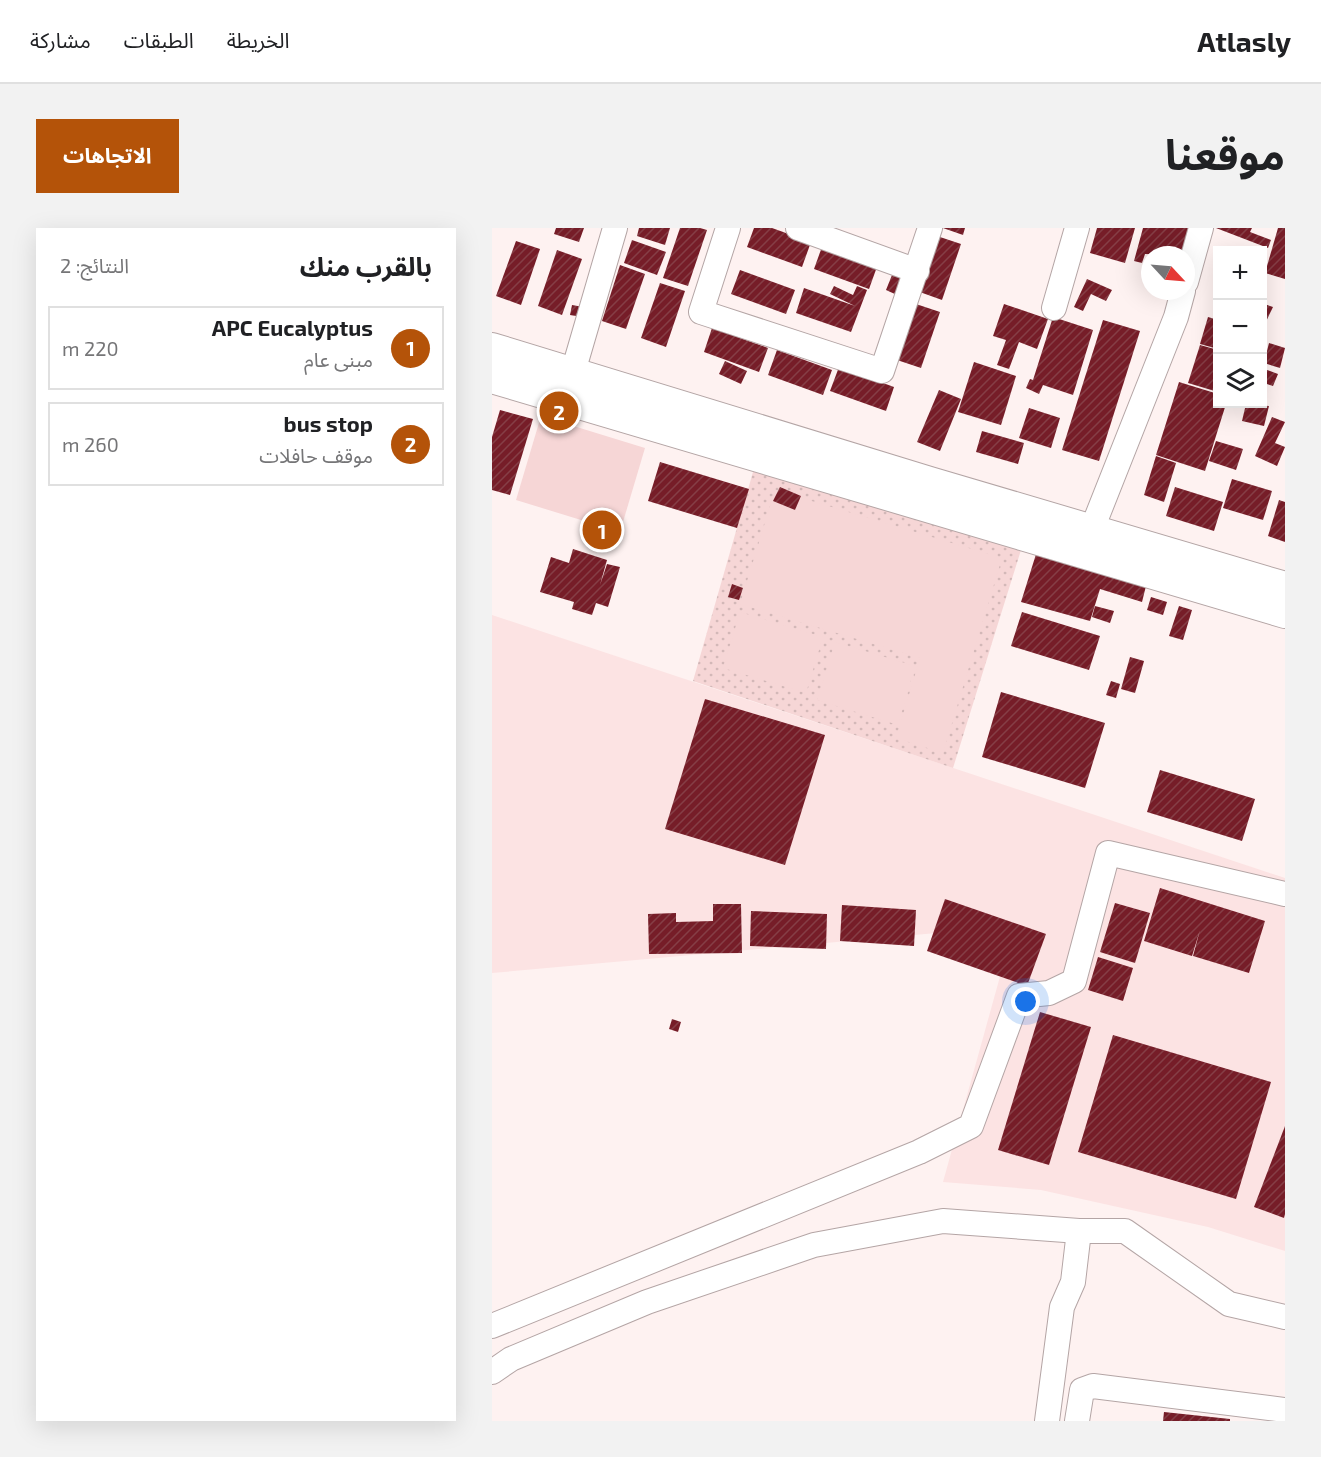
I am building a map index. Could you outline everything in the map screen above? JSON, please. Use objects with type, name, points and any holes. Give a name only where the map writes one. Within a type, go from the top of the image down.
[{"type":"main road","points":[[494,362],[573,372],[930,482],[1285,586]]},
{"type":"main road","points":[[494,362],[1285,613]]},
{"type":"street","points":[[573,372],[615,228]]},
{"type":"street","points":[[728,228],[701,312],[882,371],[930,228]]},
{"type":"street","points":[[798,228],[916,271]]},
{"type":"street","points":[[1054,308],[1077,228]]},
{"type":"street","points":[[1195,250],[1201,228]]},
{"type":"street","points":[[1092,529],[1176,317],[1181,300]]},
{"type":"street","points":[[492,1326],[919,1152],[971,1126],[1019,996],[1049,993],[1074,981],[1108,853],[1285,894]]},
{"type":"street","points":[[492,1372],[511,1359],[647,1302],[814,1245],[944,1221],[1079,1231],[1125,1231],[1229,1304],[1285,1317]]},
{"type":"street","points":[[1047,1421],[1062,1307],[1073,1282],[1079,1231]]},
{"type":"street","points":[[1077,1421],[1082,1390],[1093,1386],[1256,1414],[1285,1410]]},
{"type":"shaded area","points":[[541,416],[645,448],[620,532],[516,500]]},
{"type":"shaded area","points":[[757,458],[1025,537],[953,768],[693,681]]},
{"type":"shaded area","points":[[775,490],[1002,558],[943,753],[896,738],[920,658],[740,604]]},
{"type":"shaded area","points":[[740,612],[823,637],[806,693],[723,668]]},
{"type":"shaded area","points":[[492,615],[1285,878],[1285,1251],[1208,1227],[1041,1190],[943,1182],[1014,926],[492,973]]},
{"type":"shaded area","points":[[835,642],[915,666],[898,725],[817,700]]},
{"type":"building","points":[[556,228],[584,228],[579,242],[554,234]]},
{"type":"building","points":[[639,228],[670,228],[665,245],[637,236]]},
{"type":"building","points":[[680,228],[707,230],[688,286],[663,278]]},
{"type":"building","points":[[754,228],[772,228],[811,242],[802,267],[747,247]]},
{"type":"building","points":[[943,228],[965,228],[963,235]]},
{"type":"building","points":[[1097,228],[1135,228],[1125,263],[1090,253]]},
{"type":"building","points":[[1143,228],[1193,228],[1186,246],[1141,246],[1141,263],[1134,261]]},
{"type":"building","points":[[1216,228],[1252,228],[1250,232],[1271,240],[1268,248]]},
{"type":"building","points":[[1278,228],[1285,228],[1285,279],[1267,274]]},
{"type":"building","points":[[937,236],[961,244],[942,300],[917,291]]},
{"type":"building","points":[[632,240],[666,252],[657,275],[624,263]]},
{"type":"building","points":[[516,241],[540,249],[521,305],[496,296]]},
{"type":"building","points":[[823,244],[878,264],[869,289],[814,269]]},
{"type":"building","points":[[557,250],[582,259],[562,315],[538,306]]},
{"type":"building","points":[[620,265],[645,274],[626,329],[602,321]]},
{"type":"building","points":[[896,265],[907,270],[897,295],[886,290]]},
{"type":"building","points":[[740,270],[795,290],[786,314],[731,294]]},
{"type":"building","points":[[1087,279],[1112,290],[1106,301],[1091,294],[1083,311],[1074,307]]},
{"type":"building","points":[[660,283],[685,291],[666,347],[641,338]]},
{"type":"building","points":[[834,286],[853,295],[857,286],[867,290],[851,332],[796,313],[804,288],[855,306],[830,294]]},
{"type":"building","points":[[916,304],[940,312],[921,368],[897,360]]},
{"type":"building","points":[[1004,304],[1048,319],[1037,349],[1019,342],[1009,369],[997,365],[1006,340],[993,336]]},
{"type":"building","points":[[572,305],[589,308],[588,318],[570,315]]},
{"type":"building","points":[[1267,305],[1273,307],[1267,320]]},
{"type":"building","points":[[1053,317],[1093,330],[1073,395],[1043,385],[1039,394],[1026,388],[1030,379],[1033,380]]},
{"type":"building","points":[[1208,317],[1213,318],[1213,348],[1200,344]]},
{"type":"building","points":[[1103,320],[1140,331],[1099,461],[1062,450]]},
{"type":"building","points":[[712,328],[768,348],[759,372],[704,352]]},
{"type":"building","points":[[1269,343],[1285,348],[1280,368],[1267,364]]},
{"type":"building","points":[[1200,345],[1213,349],[1213,390],[1188,383]]},
{"type":"building","points":[[777,350],[832,370],[823,395],[768,375]]},
{"type":"building","points":[[725,361],[747,371],[741,384],[719,374]]},
{"type":"building","points":[[974,362],[1016,376],[1001,425],[958,412]]},
{"type":"building","points":[[839,367],[894,387],[886,411],[830,391]]},
{"type":"building","points":[[1267,370],[1278,374],[1273,386],[1267,384]]},
{"type":"building","points":[[1179,382],[1213,392],[1213,408],[1225,408],[1205,471],[1156,455]]},
{"type":"building","points":[[939,390],[961,399],[940,451],[917,442]]},
{"type":"building","points":[[1269,406],[1264,426],[1242,421],[1245,408],[1267,408]]},
{"type":"building","points":[[1029,408],[1060,418],[1051,448],[1019,438]]},
{"type":"building","points":[[500,410],[533,419],[510,495],[492,490],[492,437]]},
{"type":"building","points":[[1272,417],[1285,422],[1275,443],[1285,447],[1277,466],[1255,456]]},
{"type":"building","points":[[982,431],[1024,443],[1018,464],[976,452]]},
{"type":"building","points":[[1216,441],[1243,449],[1236,470],[1209,461]]},
{"type":"building","points":[[1156,456],[1176,463],[1164,502],[1144,495]]},
{"type":"building","points":[[660,462],[749,489],[737,528],[648,501]]},
{"type":"building","points":[[1232,479],[1272,491],[1263,520],[1223,508]]},
{"type":"building","points":[[780,487],[801,496],[795,510],[773,501]]},
{"type":"building","points":[[1175,487],[1223,502],[1214,531],[1166,516]]},
{"type":"building","points":[[1279,500],[1285,502],[1285,542],[1268,536]]},
{"type":"building","points":[[573,549],[607,560],[600,585],[607,564],[620,567],[608,607],[596,603],[592,615],[572,609],[574,602],[540,592],[551,557],[569,563]]},
{"type":"building","points":[[1037,551],[1146,586],[1142,602],[1100,589],[1090,621],[1021,602]]},
{"type":"building","points":[[732,584],[743,588],[739,600],[728,597]]},
{"type":"building","points":[[1151,597],[1167,602],[1163,615],[1147,610]]},
{"type":"building","points":[[1095,606],[1114,611],[1110,623],[1092,617]]},
{"type":"building","points":[[1179,606],[1192,610],[1183,640],[1169,636]]},
{"type":"building","points":[[1022,612],[1100,636],[1089,670],[1011,646]]},
{"type":"building","points":[[1130,657],[1144,661],[1135,693],[1121,689]]},
{"type":"building","points":[[1111,681],[1120,684],[1116,698],[1106,695]]},
{"type":"building","points":[[1001,692],[1105,723],[1085,788],[982,757]]},
{"type":"building","points":[[705,699],[825,735],[785,865],[665,829]]},
{"type":"building","points":[[1160,770],[1255,799],[1242,841],[1147,812]]},
{"type":"building","points":[[1160,888],[1265,921],[1249,973],[1193,956],[1200,930],[1192,956],[1144,941]]},
{"type":"building","points":[[945,899],[1046,934],[1027,986],[927,951]]},
{"type":"building","points":[[1115,903],[1150,913],[1135,963],[1100,952]]},
{"type":"building","points":[[713,904],[741,904],[742,953],[649,954],[648,914],[676,913],[676,922],[713,921]]},
{"type":"building","points":[[842,905],[916,910],[914,946],[840,941]]},
{"type":"building","points":[[751,911],[827,914],[826,949],[750,946]]},
{"type":"building","points":[[1098,957],[1133,968],[1123,1001],[1088,990]]},
{"type":"building","points":[[1040,1012],[1091,1027],[1049,1165],[998,1150]]},
{"type":"building","points":[[672,1019],[681,1022],[678,1032],[669,1029]]},
{"type":"building","points":[[1113,1035],[1271,1082],[1236,1199],[1078,1152]]},
{"type":"building","points":[[1285,1126],[1285,1214],[1284,1218],[1254,1207]]},
{"type":"building","points":[[1164,1412],[1230,1419],[1230,1421],[1163,1421]]},
{"type":"place","name":"bus stop","points":[[559,411]]},
{"type":"place","name":"APC Eucalyptus","points":[[602,530]]}]
